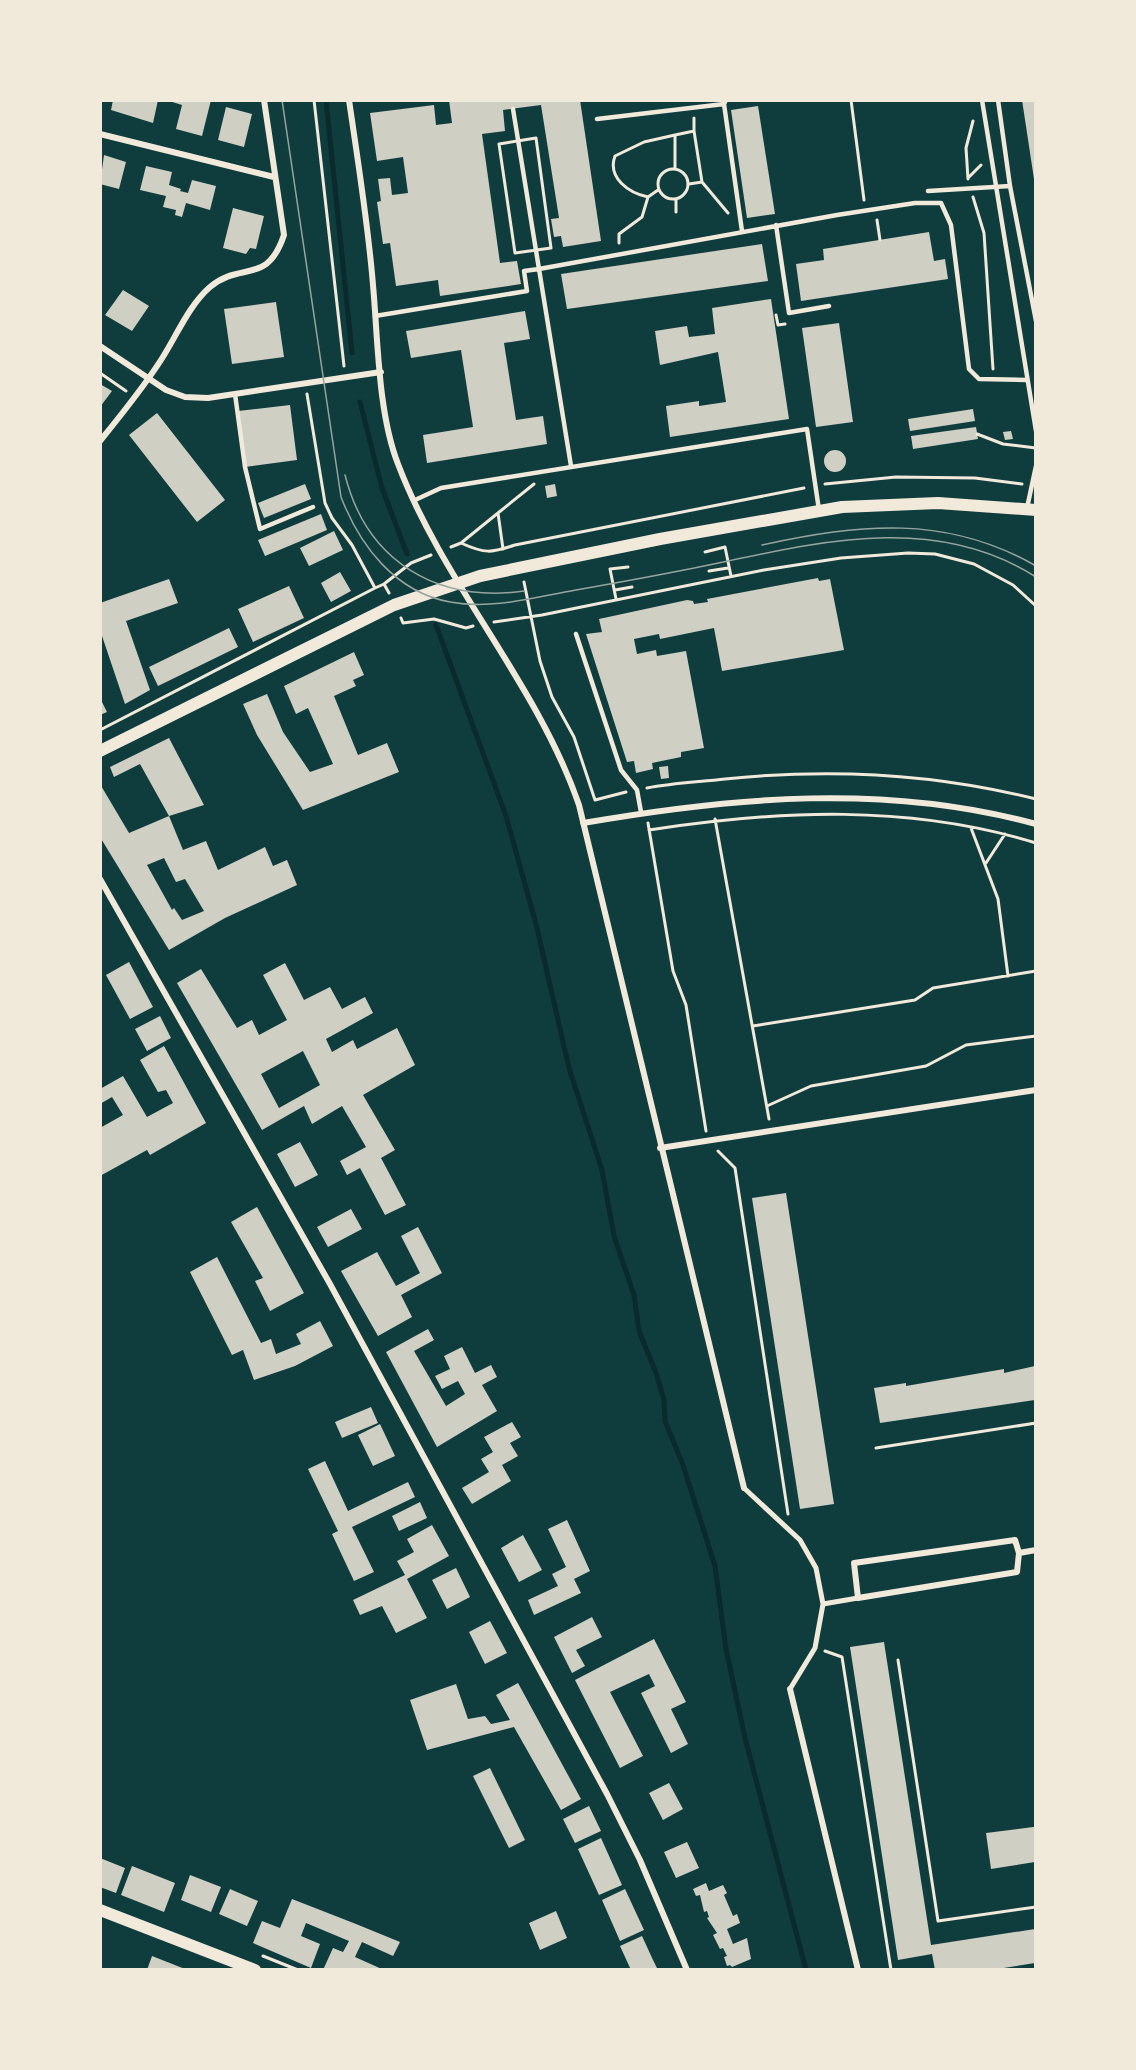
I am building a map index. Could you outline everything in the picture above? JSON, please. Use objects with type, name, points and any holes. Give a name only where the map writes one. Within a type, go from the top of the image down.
[{"type":"main road","points":[[100,751],[394,605],[459,581],[660,539],[819,510],[938,503],[1031,510]]},
{"type":"main road","points":[[100,1910],[255,1970]]},
{"type":"street","points":[[100,441],[148,379],[209,288],[225,278],[256,271],[269,263],[279,250],[284,235],[264,100]]},
{"type":"street","points":[[349,100],[369,239],[381,372],[393,449],[415,500],[459,581],[555,746],[569,778],[583,823],[744,1488],[800,1540],[816,1568],[823,1604],[815,1648],[790,1689],[858,1970]]},
{"type":"street","points":[[100,135],[274,177]]},
{"type":"street","points":[[100,346],[166,390],[185,397],[208,398],[381,372]]},
{"type":"street","points":[[583,823],[644,812],[768,799],[872,798],[962,807],[1035,824]]},
{"type":"street","points":[[100,879],[330,1284],[607,1794],[640,1860],[687,1970]]},
{"type":"street","points":[[660,1148],[1035,1090]]},
{"type":"street","points":[[823,1604],[1017,1572],[1019,1553],[1015,1540],[854,1563],[858,1598]]},
{"type":"street","points":[[1019,1553],[1035,1550]]},
{"type":"lane","points":[[998,100],[1010,186],[1035,321]]},
{"type":"lane","points":[[597,120],[725,102],[742,231]]},
{"type":"lane","points":[[982,103],[1035,431]]},
{"type":"lane","points":[[513,109],[571,466]]},
{"type":"lane","points":[[928,191],[1010,186]]},
{"type":"lane","points":[[375,316],[527,291],[524,271],[776,225],[915,203],[941,203],[951,225],[969,369],[979,379],[1027,380]]},
{"type":"lane","points":[[776,225],[789,313],[829,306]]},
{"type":"lane","points":[[235,394],[245,467],[260,529],[313,507]]},
{"type":"lane","points":[[415,500],[441,488],[807,429],[819,510]]},
{"type":"lane","points":[[1031,510],[1035,466]]},
{"type":"lane","points":[[576,634],[621,770],[637,790],[644,812]]},
{"type":"path","points":[[314,100],[345,376]]},
{"type":"path","points":[[851,100],[866,211]]},
{"type":"path","points":[[982,103],[972,124],[966,148],[968,179],[984,233],[986,289],[994,380]]},
{"type":"path","points":[[648,197],[637,195],[615,176],[612,165],[615,156],[644,142],[694,131],[702,182],[711,196],[741,223]]},
{"type":"path","points":[[675,135],[675,168]]},
{"type":"path","points":[[968,179],[990,154]]},
{"type":"path","points":[[675,168],[685,174],[689,184],[685,195],[676,200],[665,198],[658,190],[657,179],[664,171],[675,168]]},
{"type":"path","points":[[689,184],[702,182]]},
{"type":"path","points":[[619,254],[619,234],[642,217],[648,197],[658,190]]},
{"type":"path","points":[[676,200],[676,211]]},
{"type":"path","points":[[875,210],[880,240]]},
{"type":"path","points":[[100,373],[135,397]]},
{"type":"path","points":[[305,382],[325,503],[332,518],[352,545],[375,588]]},
{"type":"path","points":[[977,434],[1003,444],[1035,448]]},
{"type":"path","points":[[100,729],[384,584],[411,563],[461,543],[552,470]]},
{"type":"path","points":[[461,543],[481,552],[503,549],[816,485],[896,477],[975,478],[1032,485]]},
{"type":"path","points":[[498,513],[503,549]]},
{"type":"path","points":[[705,552],[725,547],[730,576]]},
{"type":"path","points":[[403,623],[434,619],[466,628],[730,576],[841,558],[935,554],[955,557],[993,573],[1013,585],[1035,606]]},
{"type":"path","points":[[616,599],[610,569],[628,567]]},
{"type":"path","points":[[709,571],[728,568]]},
{"type":"path","points":[[384,584],[394,605]]},
{"type":"path","points":[[615,590],[632,587]]},
{"type":"path","points":[[531,616],[540,661],[549,688],[574,737],[595,800],[583,823]]},
{"type":"path","points":[[595,800],[637,790],[747,777],[878,774],[947,779],[1035,799]]},
{"type":"path","points":[[712,804],[771,1130]]},
{"type":"path","points":[[962,807],[986,862],[998,898],[1008,976]]},
{"type":"path","points":[[644,812],[673,971],[686,1005],[707,1140],[735,1168],[791,1532]]},
{"type":"path","points":[[649,830],[716,820],[845,814],[894,815],[970,826],[1005,833],[1035,843]]},
{"type":"path","points":[[986,862],[1015,818]]},
{"type":"path","points":[[753,1026],[915,1000],[933,988],[1035,971]]},
{"type":"path","points":[[767,1106],[812,1086],[926,1066],[966,1045],[1035,1036]]},
{"type":"path","points":[[876,1448],[1035,1423]]},
{"type":"path","points":[[815,1648],[842,1657],[891,1970]]},
{"type":"path","points":[[898,1660],[938,1921],[1035,1907]]},
{"type":"building","points":[[113,100],[158,100],[153,123],[111,110]]},
{"type":"building","points":[[166,100],[211,100],[202,136],[176,129],[182,105]]},
{"type":"building","points":[[449,100],[580,100],[601,241],[563,247],[561,236],[554,237],[551,219],[559,218],[541,105],[503,110],[505,131],[482,134],[500,263],[517,261],[521,284],[440,296],[438,280],[396,286],[390,243],[383,244],[377,202],[381,201],[378,179],[390,178],[392,195],[408,193],[403,157],[377,161],[370,113],[434,105],[436,125],[452,123]]},
{"type":"building","points":[[1022,100],[1035,100],[1035,179],[1034,179]]},
{"type":"building","points":[[758,106],[775,214],[747,218],[731,110]]},
{"type":"building","points":[[226,107],[252,114],[244,147],[218,140]]},
{"type":"building","points":[[104,155],[126,162],[119,189],[100,184]]},
{"type":"building","points":[[146,166],[172,172],[169,185],[181,189],[180,191],[188,193],[192,180],[216,186],[210,210],[186,203],[182,217],[175,215],[176,210],[163,207],[166,196],[140,190]]},
{"type":"building","points":[[233,208],[264,216],[256,249],[250,248],[246,254],[223,248]]},
{"type":"building","points":[[929,232],[934,261],[945,259],[948,279],[801,301],[796,264],[824,260],[823,249]]},
{"type":"building","points":[[762,244],[768,281],[567,309],[561,274]]},
{"type":"building","points":[[123,290],[149,306],[132,331],[105,315]]},
{"type":"building","points":[[771,299],[789,419],[670,437],[666,406],[699,401],[699,406],[726,402],[718,352],[660,365],[655,331],[687,326],[689,337],[715,334],[712,308]]},
{"type":"building","points":[[276,302],[284,357],[232,364],[224,309]]},
{"type":"building","points":[[525,311],[530,339],[504,343],[516,420],[543,416],[547,444],[427,463],[423,435],[473,427],[461,350],[411,358],[406,331]]},
{"type":"building","points":[[839,323],[853,422],[816,427],[802,328]]},
{"type":"building","points":[[100,384],[112,391],[100,407]]},
{"type":"building","points":[[290,405],[297,460],[245,467],[238,411]]},
{"type":"building","points":[[973,409],[975,421],[910,431],[908,419]]},
{"type":"building","points":[[157,413],[225,500],[197,522],[129,435]]},
{"type":"building","points":[[976,427],[978,439],[913,449],[911,436]]},
{"type":"building","points":[[1011,431],[1013,439],[1005,440],[1003,432]]},
{"type":"building","points":[[835,450],[843,453],[846,461],[843,469],[835,472],[827,469],[824,461],[827,453]]},
{"type":"building","points":[[305,484],[311,499],[264,518],[258,503]]},
{"type":"building","points":[[555,484],[557,496],[547,498],[545,486]]},
{"type":"building","points":[[321,514],[327,530],[265,556],[258,540]]},
{"type":"building","points":[[334,531],[343,550],[309,566],[300,548]]},
{"type":"building","points":[[340,572],[351,591],[331,602],[321,583]]},
{"type":"building","points":[[818,578],[819,581],[830,579],[844,650],[722,671],[714,628],[660,639],[659,634],[634,639],[637,654],[656,650],[657,656],[686,651],[704,748],[681,752],[681,757],[652,763],[653,769],[636,773],[634,761],[627,762],[586,634],[602,632],[599,619],[687,600],[693,601],[694,604],[708,602],[707,599]]},
{"type":"building","points":[[169,579],[178,603],[126,621],[150,690],[125,704],[100,630],[100,603]]},
{"type":"building","points":[[289,586],[304,618],[253,642],[238,609]]},
{"type":"building","points":[[229,628],[238,647],[158,686],[149,667]]},
{"type":"building","points":[[354,652],[364,675],[353,680],[356,686],[334,696],[358,755],[387,743],[399,772],[303,810],[257,735],[243,704],[267,694],[283,732],[310,772],[333,764],[308,708],[296,714],[284,686]]},
{"type":"building","points":[[100,698],[107,712],[100,715]]},
{"type":"building","points":[[169,738],[204,805],[169,816],[140,764],[114,777],[110,767]]},
{"type":"building","points":[[668,766],[669,778],[661,779],[659,767]]},
{"type":"building","points":[[100,784],[129,833],[169,816],[183,850],[206,841],[218,870],[265,847],[273,866],[287,860],[297,885],[225,918],[169,950],[100,837]],"holes":[[[164,858],[176,882],[185,879],[204,911],[182,920],[174,908],[172,910],[147,865]]]},
{"type":"building","points":[[129,962],[153,1007],[130,1019],[106,975]]},
{"type":"building","points":[[285,963],[304,1000],[330,987],[342,1009],[365,997],[373,1013],[326,1039],[332,1052],[353,1040],[357,1049],[397,1028],[415,1065],[363,1095],[395,1150],[381,1158],[406,1205],[385,1215],[360,1168],[347,1175],[340,1161],[366,1147],[342,1106],[312,1124],[304,1106],[262,1130],[177,983],[201,969],[237,1028],[252,1020],[259,1035],[287,1020],[263,975]],"holes":[[[303,1051],[320,1085],[279,1108],[261,1074]]]},
{"type":"building","points":[[160,1016],[171,1038],[147,1051],[135,1029]]},
{"type":"building","points":[[164,1046],[206,1123],[150,1155],[147,1150],[100,1176],[100,1128],[123,1115],[112,1097],[100,1104],[100,1089],[123,1076],[147,1117],[173,1103],[166,1090],[158,1092],[140,1060]]},
{"type":"building","points":[[300,1142],[318,1175],[295,1187],[277,1154]]},
{"type":"building","points":[[786,1193],[834,1504],[800,1509],[752,1198]]},
{"type":"building","points":[[257,1207],[304,1293],[270,1311],[255,1281],[263,1278],[231,1222]]},
{"type":"building","points":[[351,1209],[362,1229],[328,1247],[317,1227]]},
{"type":"building","points":[[418,1227],[442,1273],[401,1295],[412,1317],[378,1336],[341,1271],[377,1252],[396,1286],[420,1273],[401,1236]]},
{"type":"building","points":[[217,1257],[261,1343],[271,1339],[276,1354],[301,1344],[296,1334],[320,1321],[333,1346],[295,1366],[254,1380],[243,1350],[232,1355],[190,1272]]},
{"type":"building","points":[[428,1329],[434,1340],[414,1351],[446,1406],[465,1394],[458,1381],[442,1389],[435,1376],[450,1369],[444,1356],[462,1347],[475,1373],[491,1365],[497,1377],[482,1385],[497,1411],[437,1447],[386,1352]]},
{"type":"building","points":[[1035,1366],[1035,1400],[880,1423],[874,1388],[906,1383],[906,1386],[1004,1369],[1004,1373]]},
{"type":"building","points":[[371,1407],[378,1423],[342,1438],[335,1422]]},
{"type":"building","points":[[512,1422],[521,1437],[510,1443],[518,1456],[502,1465],[511,1481],[472,1504],[462,1488],[489,1472],[481,1459],[493,1452],[484,1437]]},
{"type":"building","points":[[380,1424],[395,1456],[373,1466],[358,1435]]},
{"type":"building","points":[[325,1461],[348,1511],[408,1482],[415,1497],[352,1527],[374,1572],[354,1581],[332,1534],[338,1531],[308,1469]]},
{"type":"building","points":[[420,1502],[427,1518],[399,1531],[392,1516]]},
{"type":"building","points":[[567,1520],[590,1571],[574,1579],[581,1593],[534,1615],[528,1600],[558,1586],[552,1574],[566,1567],[548,1529]]},
{"type":"building","points":[[432,1525],[449,1556],[407,1579],[427,1618],[396,1633],[382,1606],[360,1615],[353,1600],[405,1575],[397,1561],[414,1552],[407,1539]]},
{"type":"building","points":[[523,1535],[542,1570],[519,1582],[501,1548]]},
{"type":"building","points":[[456,1568],[470,1597],[447,1609],[432,1580]]},
{"type":"building","points":[[592,1617],[602,1637],[576,1650],[585,1666],[572,1673],[554,1637]]},
{"type":"building","points":[[490,1621],[507,1653],[485,1664],[469,1632]]},
{"type":"building","points":[[654,1639],[686,1702],[671,1709],[688,1744],[671,1753],[641,1693],[655,1686],[649,1674],[610,1692],[643,1756],[620,1768],[575,1680]]},
{"type":"building","points":[[884,1642],[931,1945],[1035,1929],[1035,1963],[991,1970],[935,1970],[932,1954],[898,1960],[850,1647]]},
{"type":"building","points":[[518,1683],[581,1799],[561,1810],[514,1727],[427,1750],[410,1700],[456,1684],[468,1719],[485,1716],[491,1724],[510,1720],[496,1695]]},
{"type":"building","points":[[490,1768],[525,1840],[509,1848],[473,1776]]},
{"type":"building","points":[[669,1783],[683,1809],[663,1820],[649,1793]]},
{"type":"building","points":[[589,1806],[601,1831],[575,1843],[563,1819]]},
{"type":"building","points":[[1035,1827],[1035,1862],[991,1869],[986,1833]]},
{"type":"building","points":[[601,1838],[622,1885],[599,1895],[578,1849]]},
{"type":"building","points":[[687,1842],[699,1868],[676,1878],[664,1852]]},
{"type":"building","points":[[100,1858],[125,1868],[116,1893],[100,1887]]},
{"type":"building","points":[[132,1866],[175,1883],[164,1912],[121,1895]]},
{"type":"building","points":[[190,1875],[221,1887],[211,1912],[181,1900]]},
{"type":"building","points":[[706,1883],[709,1891],[723,1885],[727,1893],[724,1895],[733,1916],[737,1914],[740,1923],[727,1929],[733,1944],[747,1938],[751,1959],[732,1967],[727,1966],[724,1957],[727,1956],[723,1948],[720,1949],[713,1935],[717,1933],[707,1918],[709,1917],[707,1911],[704,1912],[700,1895],[696,1896],[693,1889]]},
{"type":"building","points":[[230,1889],[258,1901],[247,1926],[219,1914]]},
{"type":"building","points":[[625,1889],[644,1930],[620,1941],[602,1900]]},
{"type":"building","points":[[292,1899],[400,1942],[393,1956],[362,1942],[355,1957],[384,1970],[323,1970],[333,1948],[343,1952],[349,1941],[306,1923],[301,1936],[320,1944],[311,1968],[253,1943],[262,1921],[280,1928]]},
{"type":"building","points":[[556,1911],[567,1938],[540,1950],[529,1923]]},
{"type":"building","points":[[642,1936],[658,1970],[631,1970],[620,1946]]},
{"type":"building","points":[[152,1956],[185,1969],[185,1970],[147,1970]]},
{"type":"waterway","points":[[326,100],[352,353]]},
{"type":"waterway","points":[[360,402],[382,488],[407,554]]},
{"type":"waterway","points":[[436,625],[506,816],[536,924],[569,1068],[602,1170],[614,1236],[634,1295],[639,1331],[656,1373],[664,1400],[665,1421],[683,1465],[715,1566],[726,1649],[745,1738],[806,1970]]},
{"type":"tram line","points":[[282,100],[341,497],[358,533],[369,549],[396,577],[412,588],[430,597],[450,602],[498,604],[806,546],[846,540],[885,538],[924,539],[962,546],[999,558],[1036,577]]},
{"type":"tram line","points":[[345,475],[355,505],[370,532],[388,553],[410,570],[435,583],[462,590],[492,593],[524,591]]},
{"type":"tram line","points":[[762,545],[834,532],[902,528],[936,531],[969,538],[1002,549],[1036,566]]}]
